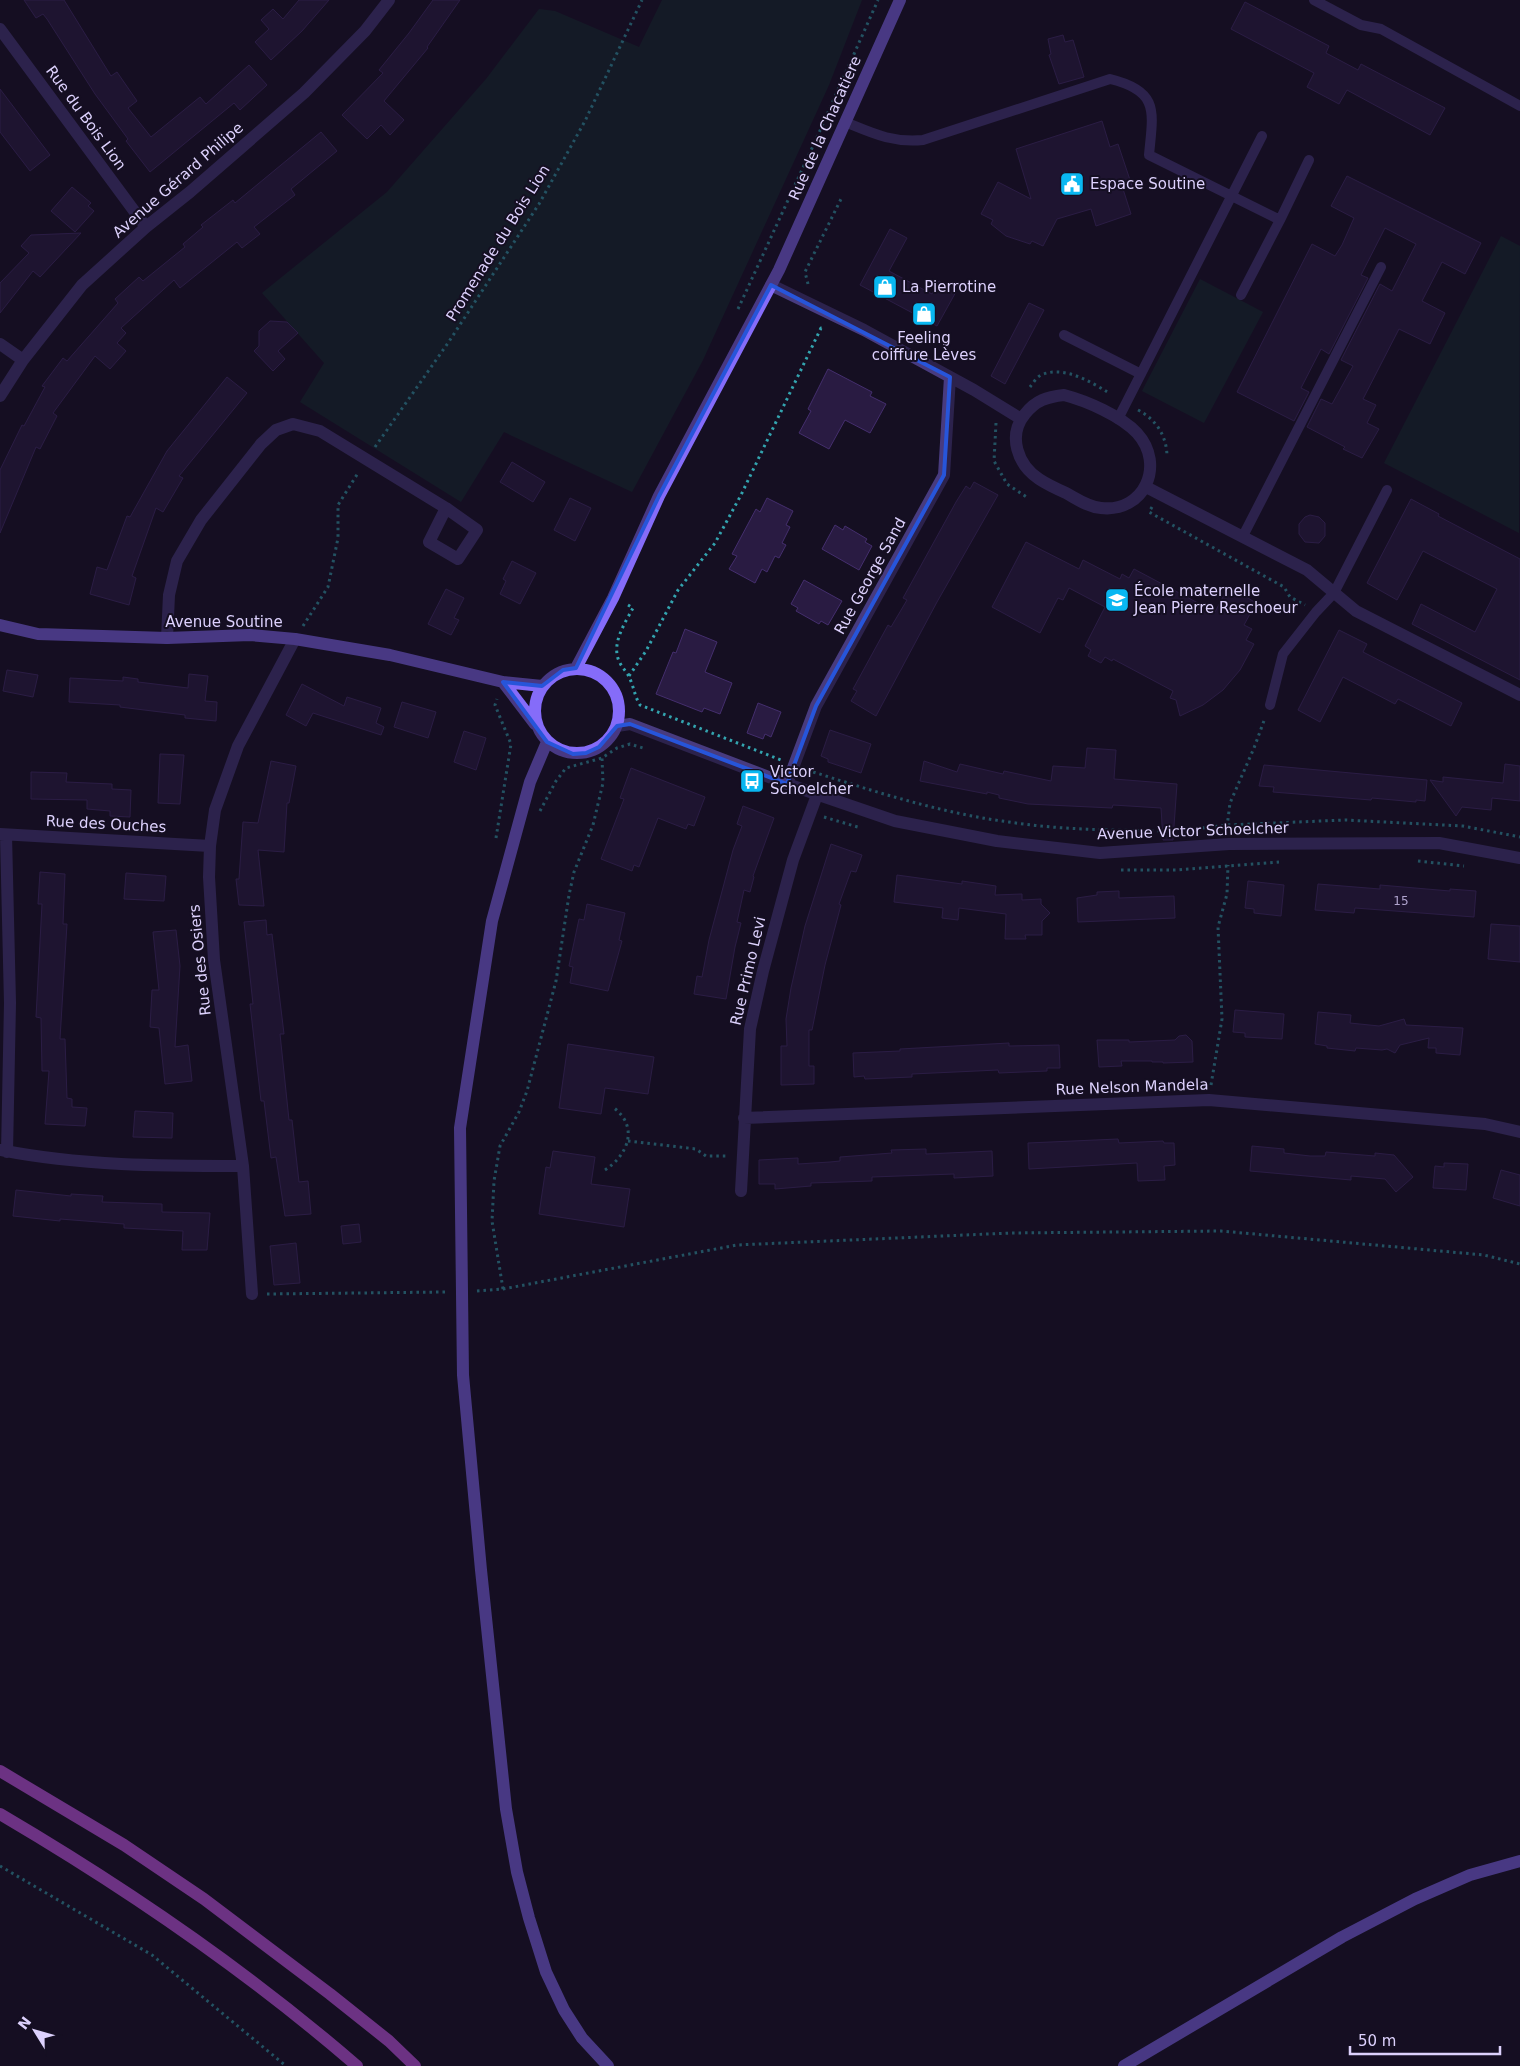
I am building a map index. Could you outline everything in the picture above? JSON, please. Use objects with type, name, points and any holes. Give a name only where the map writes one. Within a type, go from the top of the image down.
[{"type":"main road","points":[[0,1771],[124,1845],[204,1899],[330,1994],[388,2041],[415,2066]]},
{"type":"main road","points":[[0,1814],[63,1851],[147,1905],[236,1968],[357,2066]]},
{"type":"street","name":"Avenue Gérard Philipe","points":[[0,396],[23,360],[82,285],[146,227],[190,192],[304,93],[365,31],[389,0]]},
{"type":"street","name":"Rue de la Chacatiere","points":[[576,668],[613,598],[659,496],[779,270],[900,0]]},
{"type":"street","name":"Rue du Bois Lion","points":[[0,29],[146,227]]},
{"type":"street","points":[[771,285],[864,330],[950,377],[1021,419]]},
{"type":"street","points":[[0,344],[23,360]]},
{"type":"street","name":"Rue George Sand","points":[[787,784],[816,706],[944,476],[950,377]]},
{"type":"street","points":[[1064,395],[1080,399],[1118,419],[1138,434],[1144,443],[1151,470],[1146,487],[1139,496],[1127,504],[1114,508],[1090,506],[1039,479],[1026,466],[1017,451],[1016,429],[1021,419],[1037,402],[1049,396],[1064,395]]},
{"type":"street","points":[[168,638],[169,595],[177,561],[201,520],[262,444],[276,430],[293,424],[320,431],[446,508]]},
{"type":"street","points":[[1146,487],[1307,570],[1356,611],[1520,696]]},
{"type":"street","name":"Avenue Soutine","points":[[0,625],[38,634],[168,638],[250,636],[295,639],[390,655],[503,682],[542,686]]},
{"type":"street","name":"Rue des Osiers","points":[[252,1294],[243,1166],[214,960],[209,877],[210,846],[215,810],[238,746],[295,639]]},
{"type":"street","points":[[503,682],[547,742],[559,750],[573,754],[599,747],[610,738],[617,726],[618,699],[612,686],[590,670],[576,668],[557,673],[542,686],[534,705],[537,726]]},
{"type":"street","name":"Avenue Victor Schoelcher","points":[[617,726],[630,724],[787,784],[895,822],[997,842],[1100,853],[1229,844],[1439,843],[1520,858]]},
{"type":"street","points":[[547,742],[530,782],[492,921],[461,1118],[463,1375],[480,1570],[506,1808],[517,1872],[546,1972],[564,2010],[582,2038],[608,2066]]},
{"type":"street","name":"Rue Primo Levi","points":[[741,1191],[750,1029],[763,971],[793,860],[817,794]]},
{"type":"street","points":[[3,835],[10,1002],[4,1151],[120,1165],[243,1166]]},
{"type":"street","name":"Rue des Ouches","points":[[3,835],[210,846]]},
{"type":"street","name":"Rue Nelson Mandela","points":[[744,1118],[1209,1100],[1485,1124],[1520,1132]]},
{"type":"street","points":[[1124,2066],[1342,1936],[1415,1899],[1460,1879],[1520,1861]]},
{"type":"lane","points":[[1314,0],[1361,25],[1381,29],[1520,106]]},
{"type":"lane","points":[[845,122],[887,138],[905,142],[923,140],[1110,79],[1130,84],[1147,98],[1153,116],[1149,155],[1280,220]]},
{"type":"lane","points":[[1118,419],[1262,136]]},
{"type":"lane","points":[[1241,295],[1309,160]]},
{"type":"lane","points":[[1244,536],[1381,267]]},
{"type":"lane","points":[[1064,335],[1141,374]]},
{"type":"lane","points":[[1270,704],[1283,654],[1334,593],[1387,490]]},
{"type":"path","name":"Promenade du Bois Lion","points":[[295,639],[328,587],[338,538],[338,505],[366,460],[448,342],[539,204],[584,121],[642,0]]},
{"type":"path","points":[[735,315],[878,0]]},
{"type":"path","points":[[629,676],[646,651],[678,590],[714,543],[741,495],[820,328],[829,332]]},
{"type":"path","points":[[988,419],[997,423],[994,461],[1006,484],[1028,498]]},
{"type":"path","points":[[613,598],[633,608],[618,637],[617,649],[618,661],[629,676],[636,699],[640,705],[794,765],[875,792],[927,806],[1008,822],[1108,830],[1170,831]]},
{"type":"path","points":[[495,844],[511,744],[495,704],[503,682]]},
{"type":"path","points":[[1209,1100],[1222,1019],[1218,927],[1227,894],[1229,844],[1226,825],[1230,803],[1254,748],[1270,704]]},
{"type":"path","points":[[504,1289],[492,1222],[494,1181],[500,1146],[519,1112],[527,1091],[556,981],[568,895],[574,872],[593,825],[603,783],[602,758]]},
{"type":"path","points":[[1198,828],[1345,820],[1463,826],[1520,836]]},
{"type":"path","points":[[605,1170],[614,1164],[626,1149],[628,1141],[624,1118],[614,1108]]},
{"type":"path","points":[[628,1141],[696,1149],[706,1156],[744,1156]]},
{"type":"path","points":[[252,1294],[462,1292],[504,1289],[738,1245],[1011,1233],[1221,1231],[1484,1254],[1520,1264]]},
{"type":"path","points":[[0,1866],[152,1955],[286,2066]]},
{"type":"highlighted area","points":[[771,285],[950,377],[944,475],[816,706],[787,784],[630,724],[617,726],[599,747],[586,753],[573,754],[547,742],[503,682],[542,686],[563,670],[576,668],[659,496]]},
{"type":"green space","points":[[662,0],[862,0],[829,85],[703,360],[632,492],[504,432],[461,502],[300,402],[324,363],[262,293],[387,192],[486,79],[539,9],[555,11],[639,47]]},
{"type":"green space","points":[[1501,236],[1520,246],[1519,533],[1384,463]]},
{"type":"green space","points":[[1200,279],[1263,312],[1204,423],[1142,391]]},
{"type":"building","points":[[24,0],[64,0],[111,76],[117,72],[137,101],[128,108],[151,137],[200,97],[206,104],[249,65],[267,85],[240,110],[234,103],[150,172],[126,141],[128,139],[95,94],[47,19],[43,14],[36,18]]},
{"type":"building","points":[[299,0],[329,0],[302,31],[271,60],[255,42],[269,29],[261,20],[273,9],[283,19]]},
{"type":"building","points":[[433,0],[460,0],[428,48],[384,101],[404,120],[390,135],[381,125],[367,139],[342,115],[383,73],[379,70]]},
{"type":"building","points":[[1245,2],[1329,46],[1326,53],[1358,70],[1361,64],[1445,108],[1430,135],[1347,90],[1339,104],[1307,87],[1314,73],[1231,29]]},
{"type":"building","points":[[1063,35],[1065,42],[1073,40],[1084,77],[1059,84],[1049,55],[1051,54],[1048,39]]},
{"type":"building","points":[[0,89],[50,155],[30,171],[0,132]]},
{"type":"building","name":"Espace Soutine","points":[[1102,121],[1110,147],[1118,144],[1132,186],[1123,189],[1131,214],[1096,226],[1091,209],[1057,219],[1043,246],[1032,241],[1030,244],[1006,236],[991,224],[993,220],[981,214],[998,182],[1031,199],[1016,149]]},
{"type":"building","points":[[321,132],[337,151],[291,189],[295,195],[254,227],[260,234],[242,248],[237,242],[180,288],[174,280],[121,328],[126,333],[117,343],[126,351],[110,369],[95,356],[53,413],[57,416],[40,449],[36,447],[0,533],[0,470],[22,425],[24,426],[45,387],[42,386],[63,358],[67,361],[118,303],[115,299],[139,277],[143,281],[185,247],[183,244],[203,227],[201,225],[233,200],[235,203]]},
{"type":"building","points":[[1347,176],[1481,243],[1465,274],[1442,262],[1422,301],[1445,313],[1430,344],[1399,329],[1363,399],[1376,405],[1367,423],[1379,429],[1362,458],[1307,427],[1321,399],[1332,404],[1353,366],[1341,360],[1380,284],[1392,291],[1416,244],[1385,228],[1361,275],[1368,278],[1329,354],[1321,349],[1301,388],[1309,392],[1294,421],[1237,392],[1312,244],[1335,256],[1342,245],[1354,218],[1331,206]]},
{"type":"building","points":[[72,187],[91,203],[88,206],[94,211],[75,232],[51,211]]},
{"type":"building","points":[[890,229],[907,238],[889,271],[932,294],[939,281],[957,290],[937,326],[860,285]]},
{"type":"building","points":[[81,233],[40,277],[33,271],[0,313],[0,283],[29,253],[21,246],[31,235]]},
{"type":"building","points":[[1029,303],[1044,310],[1005,384],[991,376]]},
{"type":"building","points":[[270,321],[287,322],[298,333],[278,351],[285,359],[273,371],[254,351],[259,346],[259,331]]},
{"type":"building","points":[[828,369],[872,392],[870,396],[886,404],[870,433],[845,420],[829,449],[799,433],[811,411],[808,409]]},
{"type":"building","points":[[227,377],[247,393],[179,476],[183,478],[163,512],[156,508],[132,576],[136,578],[129,605],[90,594],[97,567],[107,570],[127,516],[130,517],[167,451]]},
{"type":"building","points":[[512,462],[545,482],[533,502],[500,482]]},
{"type":"building","points":[[974,482],[998,495],[937,602],[876,716],[851,701],[857,691],[853,689],[888,625],[891,627],[907,600],[903,598],[956,502],[966,486],[970,489]]},
{"type":"building","points":[[570,498],[591,508],[575,541],[554,530]]},
{"type":"building","points":[[767,498],[793,511],[786,525],[790,527],[782,543],[786,545],[779,558],[775,556],[767,572],[762,569],[755,583],[729,569],[737,556],[732,554],[756,509],[760,512]]},
{"type":"building","points":[[1411,499],[1439,514],[1438,516],[1520,559],[1520,680],[1412,624],[1421,604],[1475,632],[1497,589],[1423,551],[1397,600],[1367,583]]},
{"type":"building","points":[[1310,515],[1319,517],[1325,523],[1325,536],[1319,543],[1305,542],[1299,534],[1299,524],[1305,517]]},
{"type":"building","points":[[835,525],[843,530],[845,526],[867,539],[865,542],[872,546],[859,570],[822,549]]},
{"type":"building","points":[[1026,542],[1079,569],[1083,560],[1120,579],[1122,574],[1129,578],[1134,569],[1215,612],[1224,595],[1227,597],[1232,588],[1256,603],[1244,625],[1252,629],[1246,640],[1254,644],[1240,670],[1223,690],[1203,705],[1180,716],[1176,700],[1170,698],[1173,691],[1113,659],[1112,661],[1105,657],[1101,663],[1088,656],[1091,650],[1085,646],[1105,607],[1069,588],[1063,600],[1058,598],[1040,633],[992,607]]},
{"type":"building","points":[[512,561],[536,573],[520,604],[500,594],[506,581],[503,579]]},
{"type":"building","points":[[804,580],[842,601],[828,625],[821,621],[819,624],[796,611],[798,608],[791,604]]},
{"type":"building","points":[[446,589],[464,598],[454,618],[459,620],[451,635],[428,624]]},
{"type":"building","points":[[685,629],[717,642],[705,672],[732,683],[720,714],[704,708],[702,712],[656,694],[673,652],[676,653]]},
{"type":"building","points":[[1339,630],[1367,644],[1363,652],[1462,703],[1451,726],[1398,699],[1395,704],[1343,677],[1320,722],[1298,710]]},
{"type":"building","points":[[7,670],[38,675],[33,697],[3,691]]},
{"type":"building","points":[[189,674],[208,676],[205,701],[217,702],[216,721],[185,718],[185,715],[120,707],[120,705],[69,702],[70,678],[123,681],[123,677],[138,679],[138,682],[188,688]]},
{"type":"building","points":[[302,684],[344,706],[347,697],[381,708],[376,723],[384,727],[381,735],[313,713],[306,726],[286,715]]},
{"type":"building","points":[[402,702],[436,712],[428,738],[394,727]]},
{"type":"building","points":[[758,703],[781,712],[771,737],[765,734],[763,739],[747,733]]},
{"type":"building","points":[[830,730],[871,744],[861,773],[828,762],[828,759],[821,756]]},
{"type":"building","points":[[464,731],[486,738],[476,770],[454,762]]},
{"type":"building","points":[[1087,748],[1116,750],[1114,779],[1177,784],[1173,840],[1163,840],[1161,808],[1113,805],[1112,808],[1028,804],[999,798],[999,795],[987,792],[987,794],[920,781],[924,761],[957,772],[960,764],[1003,774],[1004,771],[1051,781],[1053,766],[1085,768]]},
{"type":"building","points":[[160,754],[184,755],[180,804],[158,803]]},
{"type":"building","points":[[271,761],[296,766],[289,803],[287,803],[284,852],[258,850],[264,906],[239,905],[236,879],[239,879],[243,822],[258,823]]},
{"type":"building","points":[[1505,764],[1520,766],[1520,801],[1492,798],[1491,810],[1462,807],[1456,816],[1430,780],[1443,782],[1443,777],[1503,783]]},
{"type":"building","points":[[1264,765],[1427,780],[1425,801],[1416,800],[1416,802],[1372,798],[1371,800],[1273,792],[1274,787],[1259,786]]},
{"type":"building","points":[[631,768],[705,797],[694,826],[688,824],[686,829],[658,818],[639,867],[634,865],[632,871],[601,859],[624,799],[620,798]]},
{"type":"building","points":[[31,772],[67,773],[66,782],[112,784],[112,789],[131,790],[130,817],[110,816],[110,811],[87,809],[87,800],[31,799]]},
{"type":"building","points":[[743,806],[774,818],[753,876],[750,892],[744,890],[737,922],[741,923],[726,999],[694,994],[697,976],[702,977],[709,940],[733,850],[742,826],[737,824]]},
{"type":"building","points":[[831,844],[862,855],[856,872],[851,871],[839,904],[841,905],[825,965],[812,1030],[809,1030],[809,1066],[814,1066],[814,1084],[781,1085],[781,1046],[787,1046],[786,1019],[791,988],[805,926]]},
{"type":"building","points":[[40,872],[65,874],[63,924],[67,924],[60,1039],[65,1039],[67,1098],[72,1099],[72,1107],[87,1108],[85,1126],[45,1124],[49,1071],[42,1071],[41,1018],[36,1017],[42,904],[38,904]]},
{"type":"building","points":[[126,873],[166,876],[164,901],[124,899]]},
{"type":"building","points":[[897,875],[962,884],[962,881],[996,886],[995,895],[1022,894],[1022,900],[1041,899],[1041,904],[1050,913],[1042,921],[1042,935],[1025,935],[1026,939],[1005,939],[1006,914],[959,908],[958,920],[942,918],[943,908],[894,902]]},
{"type":"building","points":[[1248,881],[1284,885],[1281,916],[1254,913],[1254,909],[1245,908]]},
{"type":"building","points":[[1318,884],[1380,889],[1380,885],[1450,891],[1450,889],[1476,891],[1474,917],[1355,908],[1354,913],[1315,910]]},
{"type":"building","points":[[1119,891],[1119,898],[1174,896],[1175,918],[1078,922],[1077,898],[1097,895],[1097,892]]},
{"type":"building","points":[[587,904],[625,913],[619,940],[622,941],[608,991],[570,983],[573,967],[569,966],[579,919],[584,920]]},
{"type":"building","points":[[266,920],[267,935],[272,934],[284,1034],[280,1034],[289,1120],[292,1120],[299,1182],[308,1181],[311,1214],[285,1216],[276,1157],[271,1158],[264,1101],[261,1101],[250,1004],[253,1004],[244,922]]},
{"type":"building","points":[[1491,924],[1520,926],[1520,962],[1488,959]]},
{"type":"building","points":[[176,930],[180,966],[175,1047],[188,1045],[192,1081],[165,1084],[159,1028],[150,1027],[152,990],[159,990],[153,932]]},
{"type":"building","points":[[1235,1010],[1284,1014],[1282,1039],[1245,1037],[1245,1033],[1233,1032]]},
{"type":"building","points":[[1318,1012],[1351,1015],[1350,1023],[1379,1026],[1404,1019],[1406,1025],[1463,1028],[1460,1055],[1436,1053],[1436,1048],[1428,1048],[1429,1038],[1400,1045],[1395,1053],[1387,1049],[1356,1048],[1355,1051],[1327,1048],[1327,1046],[1315,1044]]},
{"type":"building","points":[[1186,1035],[1192,1041],[1193,1062],[1121,1061],[1122,1066],[1099,1067],[1097,1040],[1129,1040],[1129,1042],[1175,1040],[1179,1036]]},
{"type":"building","points":[[1009,1043],[1009,1046],[1059,1045],[1060,1068],[1047,1068],[1047,1071],[999,1073],[998,1070],[912,1074],[912,1077],[865,1079],[864,1076],[854,1077],[853,1053]]},
{"type":"building","points":[[568,1044],[654,1057],[648,1094],[605,1088],[601,1114],[559,1108]]},
{"type":"building","points":[[135,1111],[173,1113],[172,1138],[133,1137]]},
{"type":"building","points":[[1118,1139],[1119,1143],[1163,1141],[1164,1143],[1174,1143],[1175,1165],[1164,1166],[1165,1180],[1138,1181],[1137,1163],[1029,1169],[1028,1143]]},
{"type":"building","points":[[1252,1146],[1284,1149],[1284,1153],[1310,1156],[1325,1156],[1326,1152],[1375,1156],[1375,1153],[1394,1155],[1413,1177],[1396,1192],[1385,1179],[1351,1176],[1351,1180],[1250,1171]]},
{"type":"building","points":[[926,1149],[926,1154],[992,1151],[993,1176],[954,1178],[954,1174],[872,1177],[872,1181],[811,1183],[811,1186],[775,1189],[775,1184],[759,1184],[759,1160],[798,1158],[798,1164],[830,1162],[840,1161],[840,1157],[892,1153],[891,1150]]},
{"type":"building","points":[[553,1151],[595,1157],[591,1184],[630,1189],[624,1227],[539,1214],[546,1167],[550,1168]]},
{"type":"building","points":[[1444,1163],[1468,1164],[1466,1190],[1433,1188],[1435,1166],[1444,1167]]},
{"type":"building","points":[[1501,1170],[1520,1175],[1520,1206],[1493,1198]]},
{"type":"building","points":[[16,1190],[71,1196],[71,1194],[103,1196],[102,1202],[162,1204],[162,1212],[210,1213],[207,1250],[182,1250],[183,1231],[124,1228],[124,1224],[60,1219],[60,1221],[13,1216]]},
{"type":"building","points":[[359,1224],[361,1242],[343,1244],[341,1226]]},
{"type":"building","points":[[296,1243],[300,1283],[274,1285],[270,1246]]},
{"type":"place","name":"Espace Soutine","points":[[1072,184]]},
{"type":"place","name":"La Pierrotine","points":[[885,287]]},
{"type":"place","name":"Feeling coiffure Lèves","points":[[924,314]]},
{"type":"place","name":"École maternelle Jean Pierre Reschoeur","points":[[1117,600]]},
{"type":"place","name":"Victor Schoelcher","points":[[752,781]]}]
